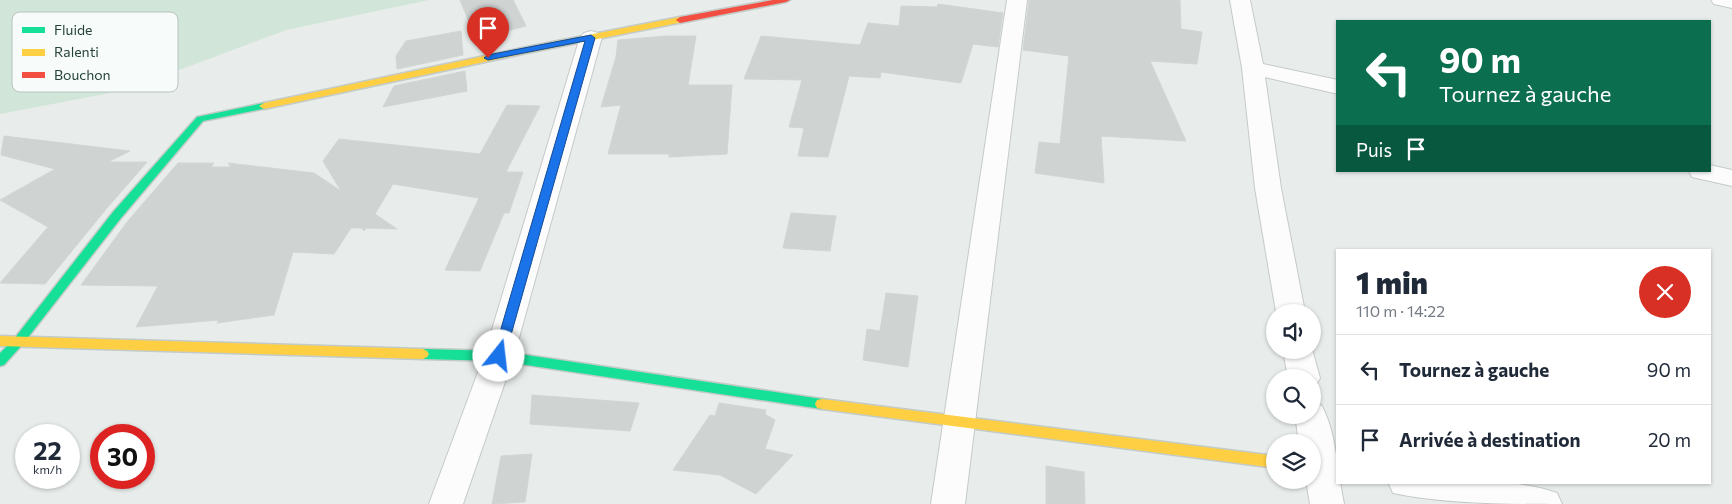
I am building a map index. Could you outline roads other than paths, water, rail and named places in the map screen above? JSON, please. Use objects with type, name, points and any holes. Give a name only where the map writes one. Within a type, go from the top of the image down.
[{"type":"street","points":[[0,361],[18,342],[117,214],[200,119],[591,38],[786,0]]},
{"type":"street","points":[[948,504],[1017,0]]},
{"type":"street","points":[[1240,0],[1253,68],[1268,188],[1290,304]]},
{"type":"street","points":[[1721,0],[1732,2]]},
{"type":"street","points":[[446,504],[499,356],[591,38]]},
{"type":"street","points":[[1253,68],[1336,87]]},
{"type":"street","points":[[1705,172],[1732,178]]},
{"type":"street","points":[[0,341],[499,356],[827,405],[1266,461]]},
{"type":"street","points":[[1313,424],[1324,470],[1326,504]]},
{"type":"street","points":[[1418,484],[1545,504]]}]
